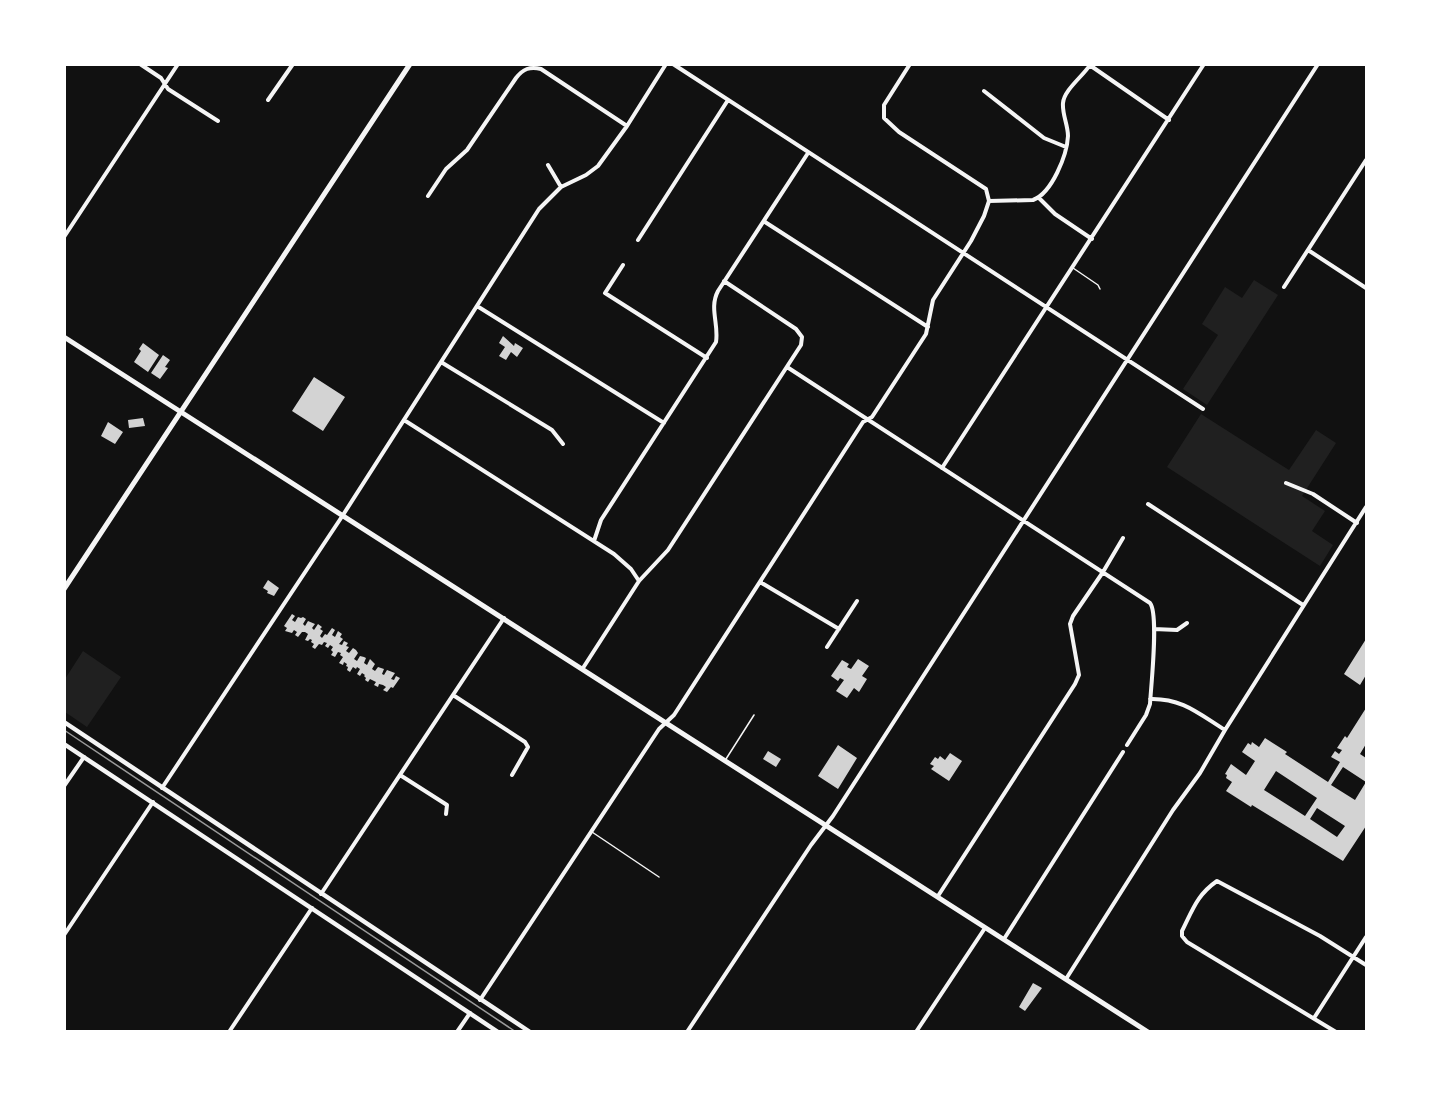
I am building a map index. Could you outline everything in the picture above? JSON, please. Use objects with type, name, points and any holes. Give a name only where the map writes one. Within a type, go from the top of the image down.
[{"type":"main road","points":[[64,589],[410,64]]},
{"type":"main road","points":[[64,337],[1147,1031]]},
{"type":"street","points":[[140,64],[161,78],[168,89],[218,122]]},
{"type":"street","points":[[64,237],[178,64]]},
{"type":"street","points":[[268,100],[293,64]]},
{"type":"street","points":[[162,788],[343,515],[539,209],[561,187],[586,175],[598,166],[627,126],[666,64]]},
{"type":"street","points":[[673,64],[1203,409]]},
{"type":"street","points":[[480,1000],[659,729],[674,715],[863,423],[872,417],[926,334],[933,300],[978,228],[988,201],[986,189],[890,125],[885,118],[884,105],[910,64]]},
{"type":"street","points":[[942,468],[1204,64]]},
{"type":"street","points":[[687,1032],[826,825],[1024,522],[1318,64]]},
{"type":"street","points":[[988,201],[1026,202],[1039,198],[1048,189],[1066,147],[1068,135],[1063,103],[1066,94],[1090,65],[1169,120]]},
{"type":"street","points":[[428,196],[446,170],[467,150],[516,78],[526,69],[533,67],[541,69],[627,126]]},
{"type":"street","points":[[984,91],[1044,138],[1066,147]]},
{"type":"street","points":[[638,240],[728,100]]},
{"type":"street","points":[[594,541],[601,520],[716,342],[714,298],[808,153]]},
{"type":"street","points":[[1284,287],[1366,160]]},
{"type":"street","points":[[548,165],[561,187]]},
{"type":"street","points":[[1361,169],[1366,172]]},
{"type":"street","points":[[1039,198],[1055,214],[1092,239]]},
{"type":"street","points":[[765,222],[928,327]]},
{"type":"street","points":[[1308,250],[1366,288]]},
{"type":"street","points":[[623,265],[605,293],[707,358]]},
{"type":"street","points":[[583,668],[639,581],[668,550],[801,345],[802,337],[796,329],[724,281]]},
{"type":"street","points":[[477,306],[664,423]]},
{"type":"street","points":[[441,362],[552,430],[563,444]]},
{"type":"street","points":[[787,367],[1149,603],[1154,612],[1150,699],[1146,715],[1127,745]]},
{"type":"street","points":[[404,420],[594,541],[623,561],[639,581]]},
{"type":"street","points":[[1286,483],[1313,494],[1357,523]]},
{"type":"street","points":[[1148,504],[1304,605]]},
{"type":"street","points":[[1066,979],[1173,810],[1200,773],[1225,729],[1366,507]]},
{"type":"street","points":[[938,896],[1075,684],[1079,675],[1070,624],[1123,538]]},
{"type":"street","points":[[760,582],[839,629]]},
{"type":"street","points":[[827,647],[857,601]]},
{"type":"street","points":[[321,894],[504,618]]},
{"type":"street","points":[[1154,629],[1177,630],[1187,623]]},
{"type":"street","points":[[453,695],[525,742],[528,747],[512,775]]},
{"type":"street","points":[[1150,699],[1170,699],[1181,702],[1225,729]]},
{"type":"street","points":[[64,722],[530,1032]]},
{"type":"street","points":[[64,744],[498,1032]]},
{"type":"street","points":[[1004,939],[1123,752]]},
{"type":"street","points":[[64,786],[84,757]]},
{"type":"street","points":[[400,775],[447,806],[446,814]]},
{"type":"street","points":[[64,935],[153,801]]},
{"type":"street","points":[[1336,1032],[1187,942],[1182,936],[1182,931],[1198,898],[1204,890],[1218,881],[1259,902],[1366,965]]},
{"type":"street","points":[[229,1032],[312,907]]},
{"type":"street","points":[[916,1032],[986,927]]},
{"type":"street","points":[[1314,1018],[1366,937]]},
{"type":"street","points":[[458,1032],[470,1012]]},
{"type":"lane","points":[[1073,268],[1098,285],[1100,289]]},
{"type":"lane","points":[[725,760],[754,715]]},
{"type":"lane","points":[[591,831],[659,877]]},
{"type":"shaded area","points":[[1254,280],[1278,295],[1207,405],[1183,389],[1218,335],[1202,324],[1225,287],[1242,298]]},
{"type":"shaded area","points":[[1201,414],[1289,470],[1316,430],[1336,443],[1302,496],[1325,511],[1312,531],[1333,545],[1320,566],[1167,467]]},
{"type":"shaded area","points":[[83,651],[121,677],[87,727],[65,712],[65,679]]},
{"type":"building","points":[[503,336],[514,346],[515,343],[523,348],[517,357],[511,352],[506,360],[499,356],[505,347],[499,343]]},
{"type":"building","points":[[143,343],[159,355],[148,372],[134,362]]},
{"type":"building","points":[[163,355],[170,360],[165,367],[168,368],[160,379],[151,373]]},
{"type":"building","points":[[314,377],[345,397],[323,431],[292,411]]},
{"type":"building","points":[[143,418],[145,426],[129,428],[128,420]]},
{"type":"building","points":[[108,422],[123,432],[115,444],[101,436]]},
{"type":"building","points":[[268,580],[279,588],[274,596],[263,588]]},
{"type":"building","points":[[292,614],[295,616],[292,620],[295,622],[298,617],[303,617],[306,619],[303,624],[305,626],[308,621],[315,624],[312,628],[314,630],[318,624],[322,627],[320,629],[323,631],[320,636],[322,638],[332,628],[335,630],[332,635],[335,637],[338,631],[342,634],[340,637],[343,639],[339,644],[342,645],[344,641],[349,647],[346,651],[349,653],[353,648],[358,653],[354,659],[357,661],[360,656],[364,657],[366,658],[364,663],[367,665],[370,659],[375,664],[372,669],[375,671],[378,667],[384,669],[382,674],[384,675],[387,670],[395,673],[391,679],[394,680],[396,676],[400,678],[387,692],[383,690],[386,687],[383,685],[379,684],[378,687],[374,685],[376,682],[370,679],[368,682],[365,680],[365,675],[362,673],[360,676],[357,674],[360,669],[357,667],[356,669],[353,667],[350,672],[347,670],[347,664],[339,663],[343,657],[341,653],[338,652],[335,657],[331,655],[333,647],[325,646],[327,643],[319,644],[315,649],[312,647],[314,644],[312,640],[305,640],[308,634],[305,632],[298,637],[294,630],[292,633],[285,631],[287,628],[284,626]]},
{"type":"building","points":[[1366,639],[1366,675],[1360,685],[1344,674]]},
{"type":"building","points":[[858,659],[869,666],[862,676],[867,679],[859,692],[854,688],[847,698],[836,691],[844,680],[840,678],[838,681],[831,676],[842,660],[849,664],[847,667],[851,669]]},
{"type":"building","points":[[1366,708],[1366,744],[1360,754],[1366,758],[1366,782],[1366,826],[1343,861],[1226,791],[1232,782],[1226,778],[1225,774],[1231,764],[1246,775],[1255,761],[1242,752],[1248,743],[1251,745],[1252,742],[1259,747],[1265,738],[1328,782],[1340,762],[1331,757],[1335,751],[1339,754],[1342,750],[1337,748],[1345,736],[1347,738]],"holes":[[[1343,767],[1366,782],[1355,800],[1331,785]],[[1276,771],[1317,798],[1305,816],[1264,790]],[[1317,808],[1345,826],[1337,837],[1310,819]]]},
{"type":"building","points":[[838,745],[857,758],[838,789],[818,776]]},
{"type":"building","points":[[768,751],[781,759],[776,767],[763,759]]},
{"type":"building","points":[[950,753],[962,761],[949,781],[931,769],[934,766],[930,764],[935,757],[938,759],[940,756],[945,760]]},
{"type":"building","points":[[1033,983],[1042,988],[1025,1011],[1019,1007]]},
{"type":"tram line","points":[[64,730],[516,1032]]}]
